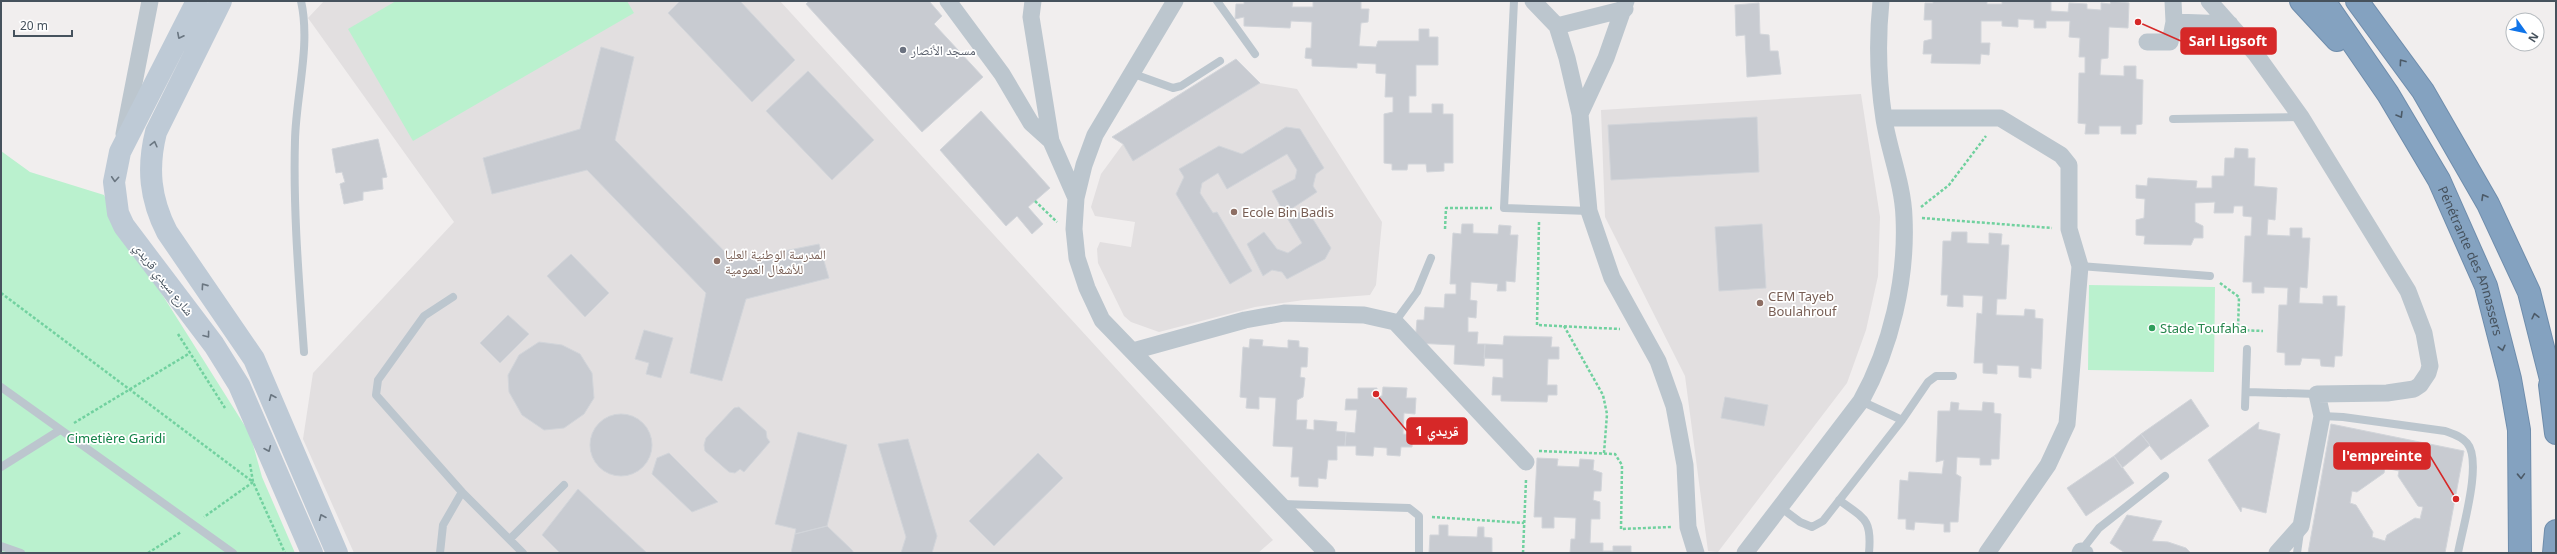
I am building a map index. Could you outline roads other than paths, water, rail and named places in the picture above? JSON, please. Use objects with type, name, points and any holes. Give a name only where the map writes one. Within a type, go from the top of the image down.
[{"type":"highway","points":[[2301,1],[2388,94]]},
{"type":"highway","name":"Pénétrante des Annassers","points":[[2324,1],[2388,94],[2439,180],[2486,286],[2510,379],[2519,430],[2520,553]]},
{"type":"highway","points":[[2358,1],[2423,91],[2488,204],[2529,292],[2556,399]]},
{"type":"highway","points":[[2547,368],[2556,433]]},
{"type":"highway","points":[[2554,553],[2556,531]]},
{"type":"street","points":[[120,152],[150,1]]},
{"type":"street","name":"شارع سيدي قريدي","points":[[197,1],[120,152],[114,182],[118,212],[124,226],[214,345],[239,385],[312,553]]},
{"type":"street","name":"شارع سيدي قريدي","points":[[221,1],[156,132],[151,152],[152,194],[158,214],[167,232],[244,343],[263,376],[337,553]]},
{"type":"street","points":[[948,1],[1002,74],[1031,124],[1051,141]]},
{"type":"street","points":[[1033,1],[1031,17],[1051,141],[1076,198]]},
{"type":"street","points":[[1175,1],[1095,135],[1084,165],[1076,198],[1074,229],[1077,258],[1087,288],[1102,320],[1282,504],[1327,553]]},
{"type":"street","points":[[1533,1],[1557,26],[1580,114],[1589,211],[1612,278],[1643,331],[1658,361],[1674,406],[1685,465],[1688,527],[1696,553]]},
{"type":"street","points":[[1745,553],[1861,401],[1876,374],[1895,307],[1903,261],[1904,216],[1884,118],[1877,34],[1880,1]]},
{"type":"street","points":[[2147,42],[2170,42],[2174,22],[2173,1]]},
{"type":"street","points":[[2209,1],[2255,53],[2301,117],[2408,291],[2424,333],[2430,366],[2425,380],[2414,389],[2387,393],[2317,394],[2322,416],[2301,526],[2278,553]]},
{"type":"street","points":[[1557,26],[1625,5]]},
{"type":"street","points":[[1580,114],[1625,5]]},
{"type":"street","points":[[2174,22],[2230,24]]},
{"type":"street","points":[[1884,118],[2000,118],[2031,135],[2065,159],[2070,171],[2069,229],[2080,266],[2067,424],[2048,465],[1987,553]]},
{"type":"street","points":[[1133,351],[1245,320],[1284,313],[1364,315],[1395,322],[1521,456]]},
{"type":"lane","points":[[301,1],[304,14],[304,43],[295,122],[293,193],[304,352]]},
{"type":"lane","points":[[1217,1],[1255,54]]},
{"type":"lane","points":[[1514,1],[1504,208],[1589,211]]},
{"type":"lane","points":[[1131,73],[1173,88],[1181,86],[1220,62]]},
{"type":"lane","points":[[2173,119],[2301,117]]},
{"type":"lane","points":[[1395,322],[1417,292],[1431,258]]},
{"type":"lane","points":[[2080,266],[2210,276]]},
{"type":"lane","points":[[453,296],[424,316],[378,380],[376,395],[462,492],[523,553]]},
{"type":"lane","points":[[2245,407],[2247,349]]},
{"type":"lane","points":[[1780,507],[1800,522],[1812,527],[1823,521],[1902,420],[1928,382],[1936,376],[1953,376]]},
{"type":"lane","points":[[1,387],[233,553]]},
{"type":"lane","points":[[2246,392],[2317,394]]},
{"type":"lane","points":[[1861,401],[1902,420]]},
{"type":"lane","points":[[2322,416],[2343,417],[2445,431],[2458,436],[2468,444],[2473,457],[2473,471],[2458,553]]},
{"type":"lane","points":[[1,467],[60,430]]},
{"type":"lane","points":[[2082,552],[2099,528],[2165,476]]},
{"type":"lane","points":[[510,540],[564,485]]},
{"type":"lane","points":[[440,553],[443,525],[462,492]]},
{"type":"lane","points":[[1840,500],[1865,518],[1871,532],[1869,553]]},
{"type":"lane","points":[[1282,504],[1402,507],[1415,511],[1419,516],[1420,553]]},
{"type":"lane","points":[[2297,553],[2301,526]]},
{"type":"lane","points":[[1,546],[21,553]]},
{"type":"place","name":"Sarl Ligsoft","points":[[2138,22]]},
{"type":"place","name":"مسجد الأنصار","points":[[903,50]]},
{"type":"place","name":"Ecole Bin Badis","points":[[1234,212]]},
{"type":"place","name":"المدرسة الوطنية العليا للأشغال العمومية","points":[[717,261]]},
{"type":"place","name":"CEM Tayeb Boulahrouf","points":[[1760,303]]},
{"type":"place","name":"Stade Toufaha","points":[[2152,328]]},
{"type":"place","name":"قريدي 1","points":[[1376,394]]},
{"type":"place","name":"l'empreinte","points":[[2456,499]]},
{"type":"park label","name":"Cimetière Garidi","points":[[116,438]]}]
